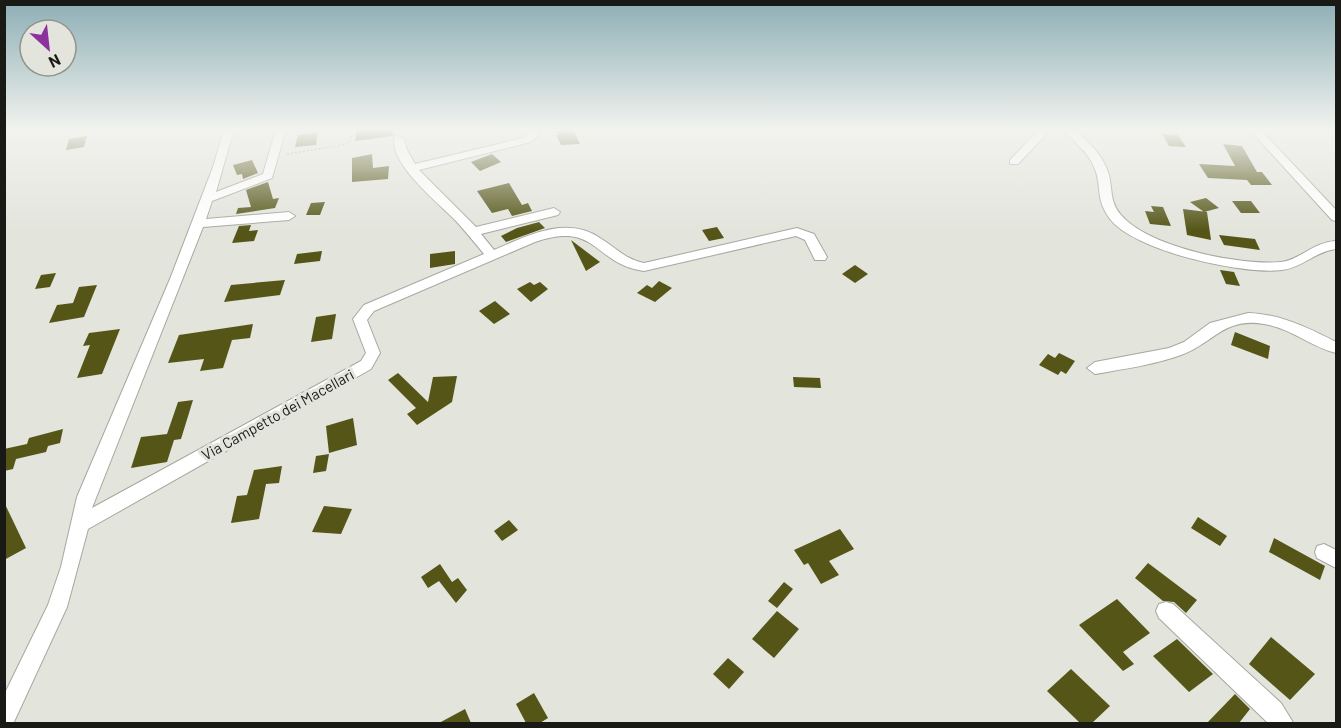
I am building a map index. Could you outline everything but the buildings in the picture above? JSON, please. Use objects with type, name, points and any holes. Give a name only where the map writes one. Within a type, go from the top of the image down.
[{"type":"street","points":[[4,719],[57,607],[70,567],[78,525],[89,489],[220,163]]},
{"type":"street","points":[[207,199],[266,177],[271,172],[273,163]]},
{"type":"street","points":[[410,163],[490,254]]},
{"type":"street","points":[[413,168],[433,163]]},
{"type":"street","points":[[1097,163],[1101,168],[1104,194],[1113,214],[1123,226],[1143,238],[1196,254],[1268,266],[1291,264],[1317,247],[1336,245]]},
{"type":"street","points":[[1286,163],[1336,217]]},
{"type":"street","points":[[473,232],[554,212]]},
{"type":"street","points":[[197,224],[289,216]]},
{"type":"street","name":"Via Campetto dei Macellari","points":[[78,525],[360,369],[373,354],[360,324],[363,312],[490,254],[542,235],[575,232],[588,237],[629,264],[644,267],[797,232],[810,237],[820,257]]},
{"type":"street","points":[[1095,368],[1181,350],[1195,343],[1215,327],[1253,316],[1275,320],[1336,348]]},
{"type":"street","points":[[1166,610],[1274,711],[1283,723]]}]
